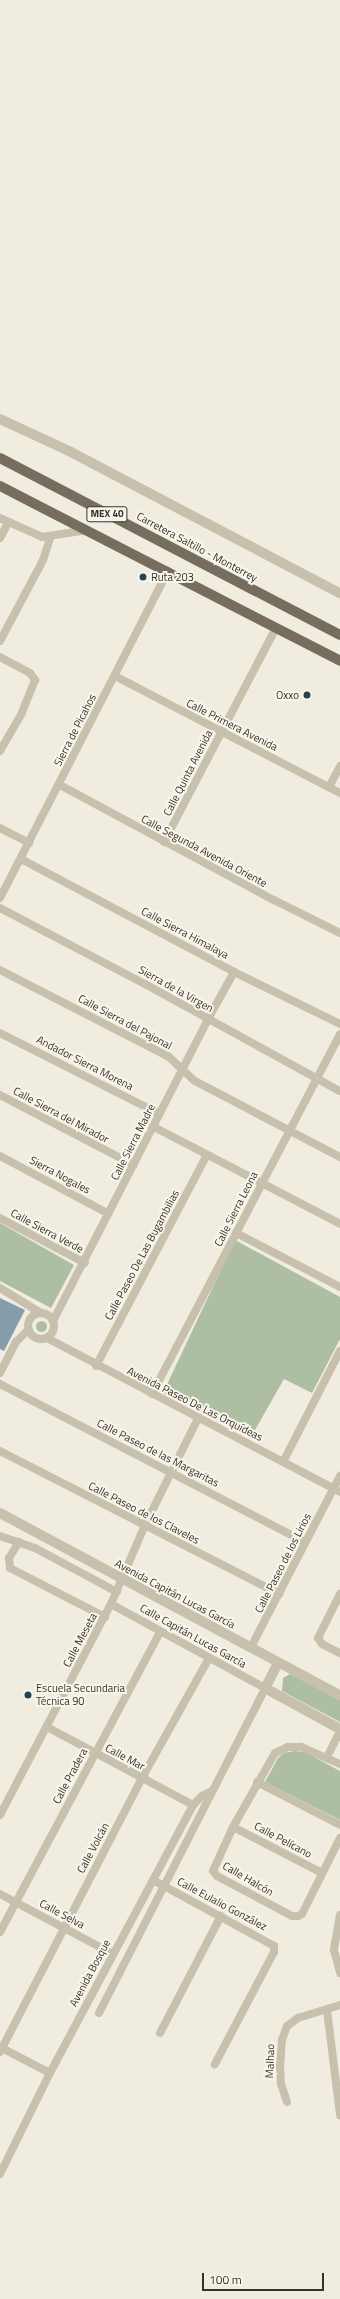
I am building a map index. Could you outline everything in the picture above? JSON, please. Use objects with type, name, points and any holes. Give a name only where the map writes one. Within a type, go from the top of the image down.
[{"type":"main road","name":"Carretera Saltillo - Monterrey","points":[[0,458],[340,635]]},
{"type":"main road","name":"MEX 40","points":[[0,486],[168,571],[340,661]]},
{"type":"street","points":[[0,419],[69,452],[340,593]]},
{"type":"street","points":[[0,518],[38,536],[50,538],[87,530]]},
{"type":"street","points":[[0,538],[8,523]]},
{"type":"street","points":[[0,641],[43,560],[50,538]]},
{"type":"street","name":"Sierra de Picahos","points":[[0,898],[60,785],[168,571]]},
{"type":"street","name":"Calle Quinta Avenida","points":[[164,842],[276,628]]},
{"type":"street","points":[[0,657],[30,673],[35,680],[27,702],[0,752]]},
{"type":"street","name":"Calle Primera Avenida","points":[[115,676],[340,793]]},
{"type":"street","points":[[329,787],[340,766]]},
{"type":"street","name":"Calle Segunda Avenida Oriente","points":[[60,785],[164,842],[340,933]]},
{"type":"street","points":[[0,828],[29,843]]},
{"type":"street","name":"Calle Sierra Himalaya","points":[[21,858],[234,972],[340,1024]]},
{"type":"street","name":"Sierra de la Virgen","points":[[0,908],[340,1091]]},
{"type":"street","name":"Calle Sierra del Pajonal","points":[[0,970],[169,1057],[195,1081],[340,1157]]},
{"type":"street","name":"Calle Sierra Madre","points":[[47,1338],[52,1334],[53,1321],[85,1263],[208,1019],[234,972]]},
{"type":"street","name":"Andador Sierra Morena","points":[[0,1033],[160,1114]]},
{"type":"street","name":"Calle Sierra Leona","points":[[152,1394],[340,1034]]},
{"type":"street","name":"Calle Sierra del Mirador","points":[[0,1095],[134,1165]]},
{"type":"street","points":[[154,1127],[340,1224]]},
{"type":"street","name":"Calle Paseo De Las Bugambilias","points":[[96,1366],[207,1155]]},
{"type":"street","name":"Sierra Nogales","points":[[0,1156],[109,1214]]},
{"type":"street","name":"Calle Sierra Verde","points":[[0,1218],[85,1263]]},
{"type":"street","points":[[236,1233],[340,1287]]},
{"type":"street","points":[[0,1288],[50,1317],[53,1321]]},
{"type":"street","points":[[41,1313],[30,1320],[29,1329],[34,1337],[47,1338]]},
{"type":"street","points":[[0,1372],[16,1342],[29,1329]]},
{"type":"street","name":"Avenida Paseo De Las Orquídeas","points":[[47,1338],[96,1366],[337,1490]]},
{"type":"street","points":[[283,1462],[340,1351]]},
{"type":"street","name":"Calle Paseo de las Margaritas","points":[[0,1384],[305,1542]]},
{"type":"street","name":"Calle Meseta","points":[[0,1815],[105,1617],[145,1526],[198,1418]]},
{"type":"street","name":"Calle Paseo de los Claveles","points":[[0,1451],[279,1594]]},
{"type":"street","points":[[337,1490],[340,1476]]},
{"type":"street","name":"Calle Paseo de los Lirios","points":[[251,1647],[305,1542],[337,1490]]},
{"type":"street","name":"Avenida Capitán Lucas García","points":[[0,1513],[122,1580],[340,1695]]},
{"type":"street","points":[[0,1536],[19,1542],[117,1592]]},
{"type":"street","points":[[19,1542],[4,1557],[15,1572],[105,1617]]},
{"type":"street","points":[[340,1596],[318,1638],[322,1644],[340,1653]]},
{"type":"street","name":"Calle Capitán Lucas García","points":[[111,1604],[265,1688]]},
{"type":"street","name":"Calle Pradera","points":[[0,1932],[94,1752],[161,1631]]},
{"type":"street","name":"Calle Volcán","points":[[1,2049],[142,1778],[209,1658]]},
{"type":"street","name":"Avenida Bosque","points":[[99,2013],[278,1663]]},
{"type":"street","points":[[265,1688],[340,1730],[327,1757]]},
{"type":"street","name":"Calle Mar","points":[[47,1727],[193,1805]]},
{"type":"street","name":"Calle Halcón","points":[[339,1762],[307,1748],[288,1747],[272,1756],[213,1867],[214,1874],[292,1916],[302,1914],[340,1838]]},
{"type":"street","points":[[257,1782],[340,1825]]},
{"type":"street","name":"Avenida Bosque","points":[[0,2174],[50,2074],[193,1805],[202,1796],[212,1791]]},
{"type":"street","name":"Calle Pelícano","points":[[233,1827],[322,1873]]},
{"type":"street","name":"Calle Eulalio González","points":[[153,1880],[272,1943],[274,1952],[215,2064]]},
{"type":"street","name":"Calle Selva","points":[[0,1894],[113,1954]]},
{"type":"street","points":[[340,1915],[334,1940],[340,1973]]},
{"type":"street","points":[[160,2033],[221,1916]]},
{"type":"street","points":[[340,2005],[327,2010],[340,2115]]},
{"type":"street","name":"Malhao","points":[[287,2102],[281,2084],[280,2067],[284,2032],[291,2022],[327,2010]]},
{"type":"street","points":[[1,2049],[50,2074]]},
{"type":"green space","points":[[0,1223],[74,1265],[51,1308],[0,1281]]},
{"type":"green space","points":[[235,1240],[340,1297],[340,1339],[312,1393],[284,1379],[251,1437],[163,1393]]},
{"type":"green space","points":[[41,1320],[45,1322],[47,1326],[45,1330],[41,1332],[37,1330],[35,1326],[37,1322]]},
{"type":"green space","points":[[290,1674],[340,1700],[340,1722],[282,1691],[283,1678]]},
{"type":"green space","points":[[295,1751],[305,1752],[340,1771],[340,1820],[265,1782],[278,1758],[284,1753]]},
{"type":"water","points":[[0,1298],[25,1310],[4,1351],[0,1349]]},
{"type":"place","name":"Ruta 203","points":[[143,577]]},
{"type":"place","name":"Oxxo","points":[[307,695]]},
{"type":"place","name":"Escuela Secundaria Técnica 90","points":[[28,1695]]}]
